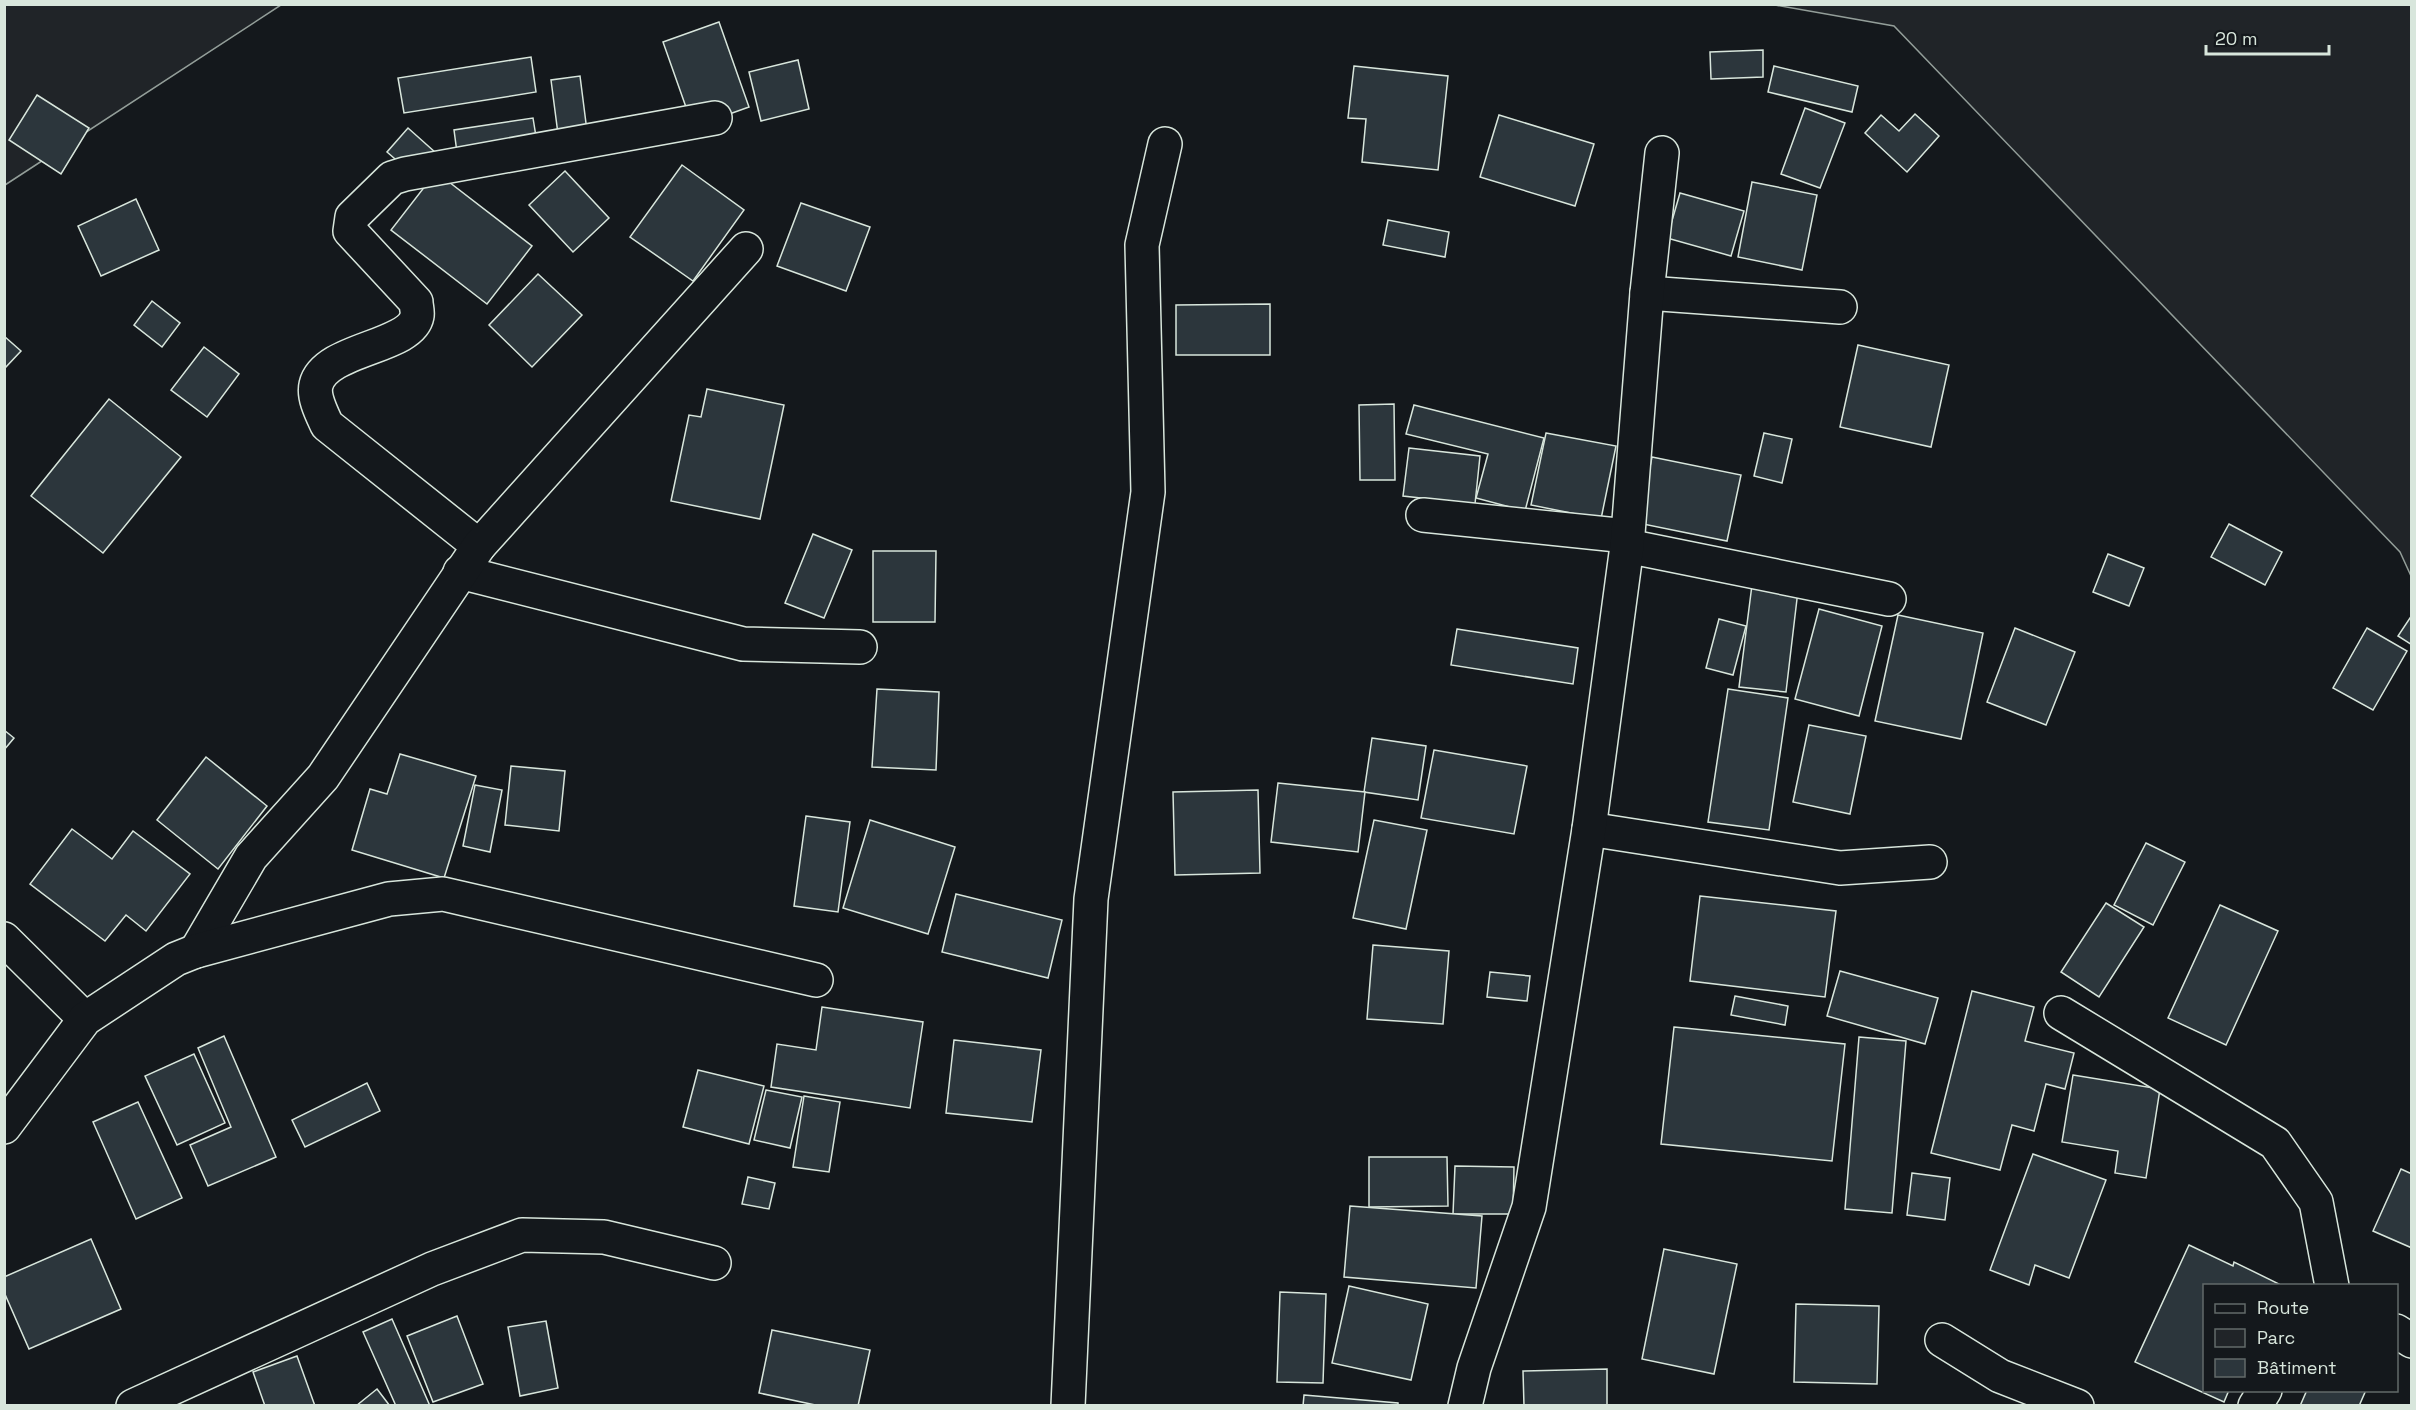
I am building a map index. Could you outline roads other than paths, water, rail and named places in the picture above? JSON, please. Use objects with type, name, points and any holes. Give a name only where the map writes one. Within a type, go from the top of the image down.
[{"type":"street","points":[[479,546],[327,425],[318,404],[316,385],[327,366],[409,330],[417,317],[416,302],[350,231],[352,217],[392,178],[405,174],[715,118]]},
{"type":"street","points":[[1068,1406],[1091,899],[1148,492],[1142,245],[1165,144]]},
{"type":"street","points":[[1465,1406],[1474,1368],[1529,1207],[1589,829],[1627,541],[1647,293],[1662,153]]},
{"type":"street","points":[[196,951],[251,857],[323,777],[479,546],[746,249]]},
{"type":"street","points":[[1647,293],[1840,307]]},
{"type":"street","points":[[1423,515],[1627,541],[1889,599]]},
{"type":"street","points":[[460,572],[743,644],[860,647]]},
{"type":"street","points":[[1589,829],[1840,868],[1930,862]]},
{"type":"street","points":[[4,1127],[85,1019],[176,959],[196,951],[389,899],[443,894],[816,980]]},
{"type":"street","points":[[4,939],[85,1019]]},
{"type":"street","points":[[2061,1013],[2275,1143],[2316,1202],[2332,1284]]},
{"type":"street","points":[[133,1406],[432,1269],[522,1235],[604,1238],[714,1263]]},
{"type":"street","points":[[2398,1332],[2412,1341]]},
{"type":"street","points":[[1942,1340],[2000,1376],[2077,1406]]},
{"type":"street","points":[[2255,1406],[2264,1392]]}]
